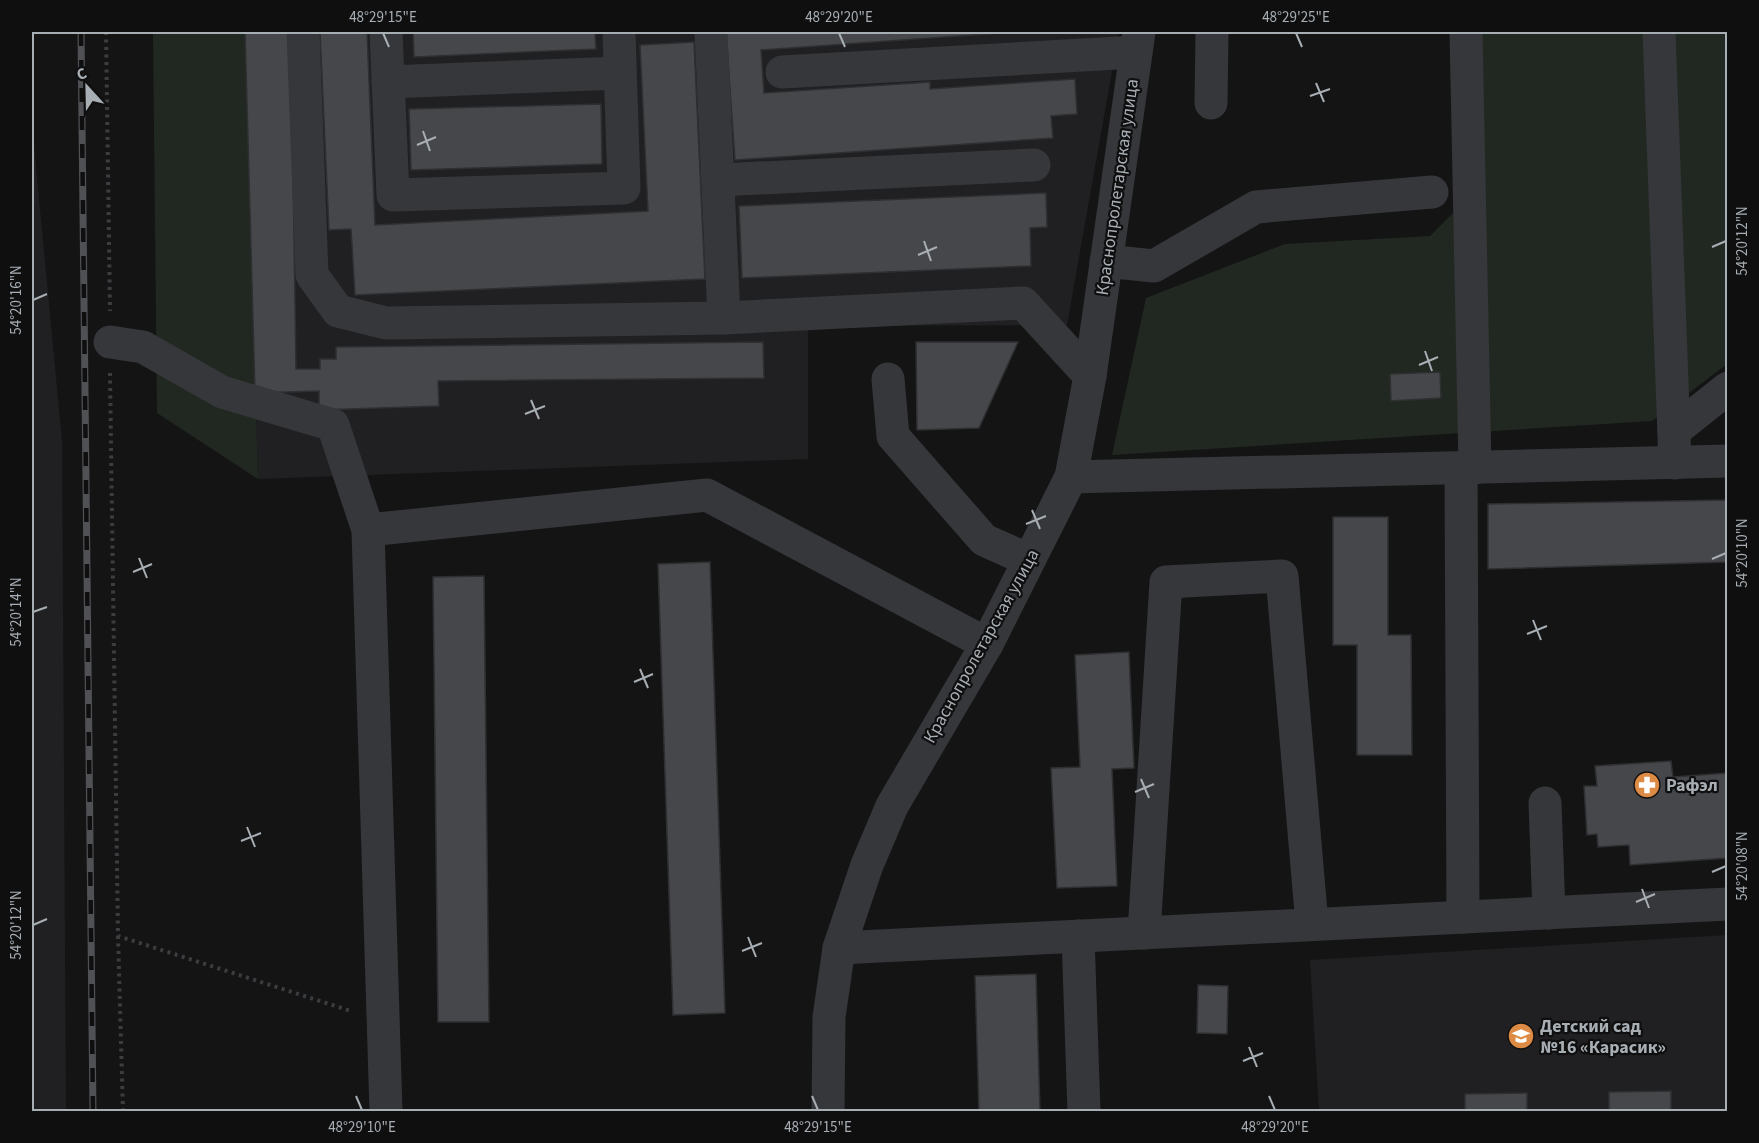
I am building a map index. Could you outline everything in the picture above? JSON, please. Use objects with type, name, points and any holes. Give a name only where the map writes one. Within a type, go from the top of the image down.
[{"type":"street","points":[[303,32],[312,275],[338,310],[386,323],[724,318],[1023,303],[1090,376]]},
{"type":"street","points":[[386,32],[393,195],[624,188],[619,32]]},
{"type":"street","points":[[711,32],[724,318]]},
{"type":"street","points":[[1211,104],[1212,32]]},
{"type":"street","points":[[1463,917],[1468,468],[1466,32]]},
{"type":"street","points":[[1659,32],[1675,463]]},
{"type":"street","points":[[782,72],[1138,42]]},
{"type":"street","name":"Краснопролетарская улица","points":[[828,1112],[830,1017],[839,948],[867,865],[892,806],[987,644],[1071,477],[1090,376],[1138,42]]},
{"type":"street","points":[[388,82],[620,74]]},
{"type":"street","points":[[718,180],[1034,165]]},
{"type":"street","points":[[1106,261],[1154,266],[1256,207],[1432,192]]},
{"type":"street","points":[[110,342],[143,347],[222,392],[333,425],[368,530],[386,1112]]},
{"type":"street","points":[[888,379],[893,436],[984,540],[1029,560]]},
{"type":"street","points":[[1674,431],[1728,388]]},
{"type":"street","points":[[1071,477],[1728,461]]},
{"type":"street","points":[[368,530],[707,495],[987,644]]},
{"type":"street","points":[[1144,933],[1166,582],[1282,576],[1312,924]]},
{"type":"street","points":[[1545,803],[1549,913]]},
{"type":"street","points":[[839,948],[1728,904]]},
{"type":"street","points":[[1078,936],[1084,1112]]},
{"type":"path","points":[[106,32],[118,936],[123,1112]]},
{"type":"path","points":[[118,936],[383,1022]]},
{"type":"shaded area","points":[[32,32],[33,135],[62,441],[66,1112],[32,1111]]},
{"type":"shaded area","points":[[153,32],[245,32],[258,479],[157,413]]},
{"type":"shaded area","points":[[245,32],[1119,32],[1067,325],[808,326],[808,459],[258,479]]},
{"type":"shaded area","points":[[1460,32],[1727,32],[1727,364],[1652,421],[1112,455],[1146,298],[1285,244],[1430,236],[1459,207]]},
{"type":"shaded area","name":"Детский сад №16 «Карасик»","points":[[1727,935],[1727,1111],[1319,1111],[1310,960]]},
{"type":"building","points":[[245,32],[291,32],[296,369],[320,369],[320,359],[336,359],[336,347],[763,342],[764,378],[438,381],[439,406],[319,410],[319,391],[255,393]]},
{"type":"building","points":[[320,32],[367,32],[375,225],[648,211],[640,45],[694,42],[705,279],[355,295],[351,229],[329,230]]},
{"type":"building","points":[[413,32],[595,32],[596,49],[414,57]]},
{"type":"building","points":[[726,32],[1015,32],[761,50],[764,93],[930,82],[930,89],[1075,79],[1077,114],[1051,116],[1053,138],[735,160]]},
{"type":"building","points":[[601,104],[602,164],[411,170],[409,109]]},
{"type":"building","points":[[1046,193],[1047,227],[1030,228],[1031,266],[742,278],[739,206]]},
{"type":"building","points":[[916,342],[1018,342],[979,428],[917,430]]},
{"type":"building","points":[[1440,372],[1441,398],[1391,401],[1390,374]]},
{"type":"building","points":[[1728,500],[1728,562],[1488,569],[1488,504]]},
{"type":"building","points":[[1333,517],[1388,517],[1388,635],[1411,635],[1412,755],[1357,755],[1357,645],[1333,645]]},
{"type":"building","points":[[710,562],[725,1013],[673,1015],[658,564]]},
{"type":"building","points":[[484,576],[489,1022],[438,1022],[433,577]]},
{"type":"building","points":[[1129,652],[1134,768],[1112,769],[1117,886],[1057,888],[1051,768],[1080,767],[1075,655]]},
{"type":"building","points":[[1671,761],[1673,777],[1728,773],[1728,858],[1630,865],[1629,845],[1598,847],[1597,834],[1587,835],[1584,786],[1597,786],[1595,766]]},
{"type":"building","points":[[1036,974],[1040,1112],[979,1112],[975,976]]},
{"type":"building","points":[[1198,985],[1228,986],[1227,1034],[1197,1033]]},
{"type":"building","points":[[1671,1091],[1671,1112],[1609,1112],[1609,1092]]},
{"type":"building","points":[[1527,1093],[1527,1112],[1465,1112],[1465,1094]]},
{"type":"railway","points":[[81,32],[93,1112]]},
{"type":"place","name":"Рафэл","points":[[1647,785]]},
{"type":"place","name":"Детский сад №16 «Карасик»","points":[[1521,1036]]}]
